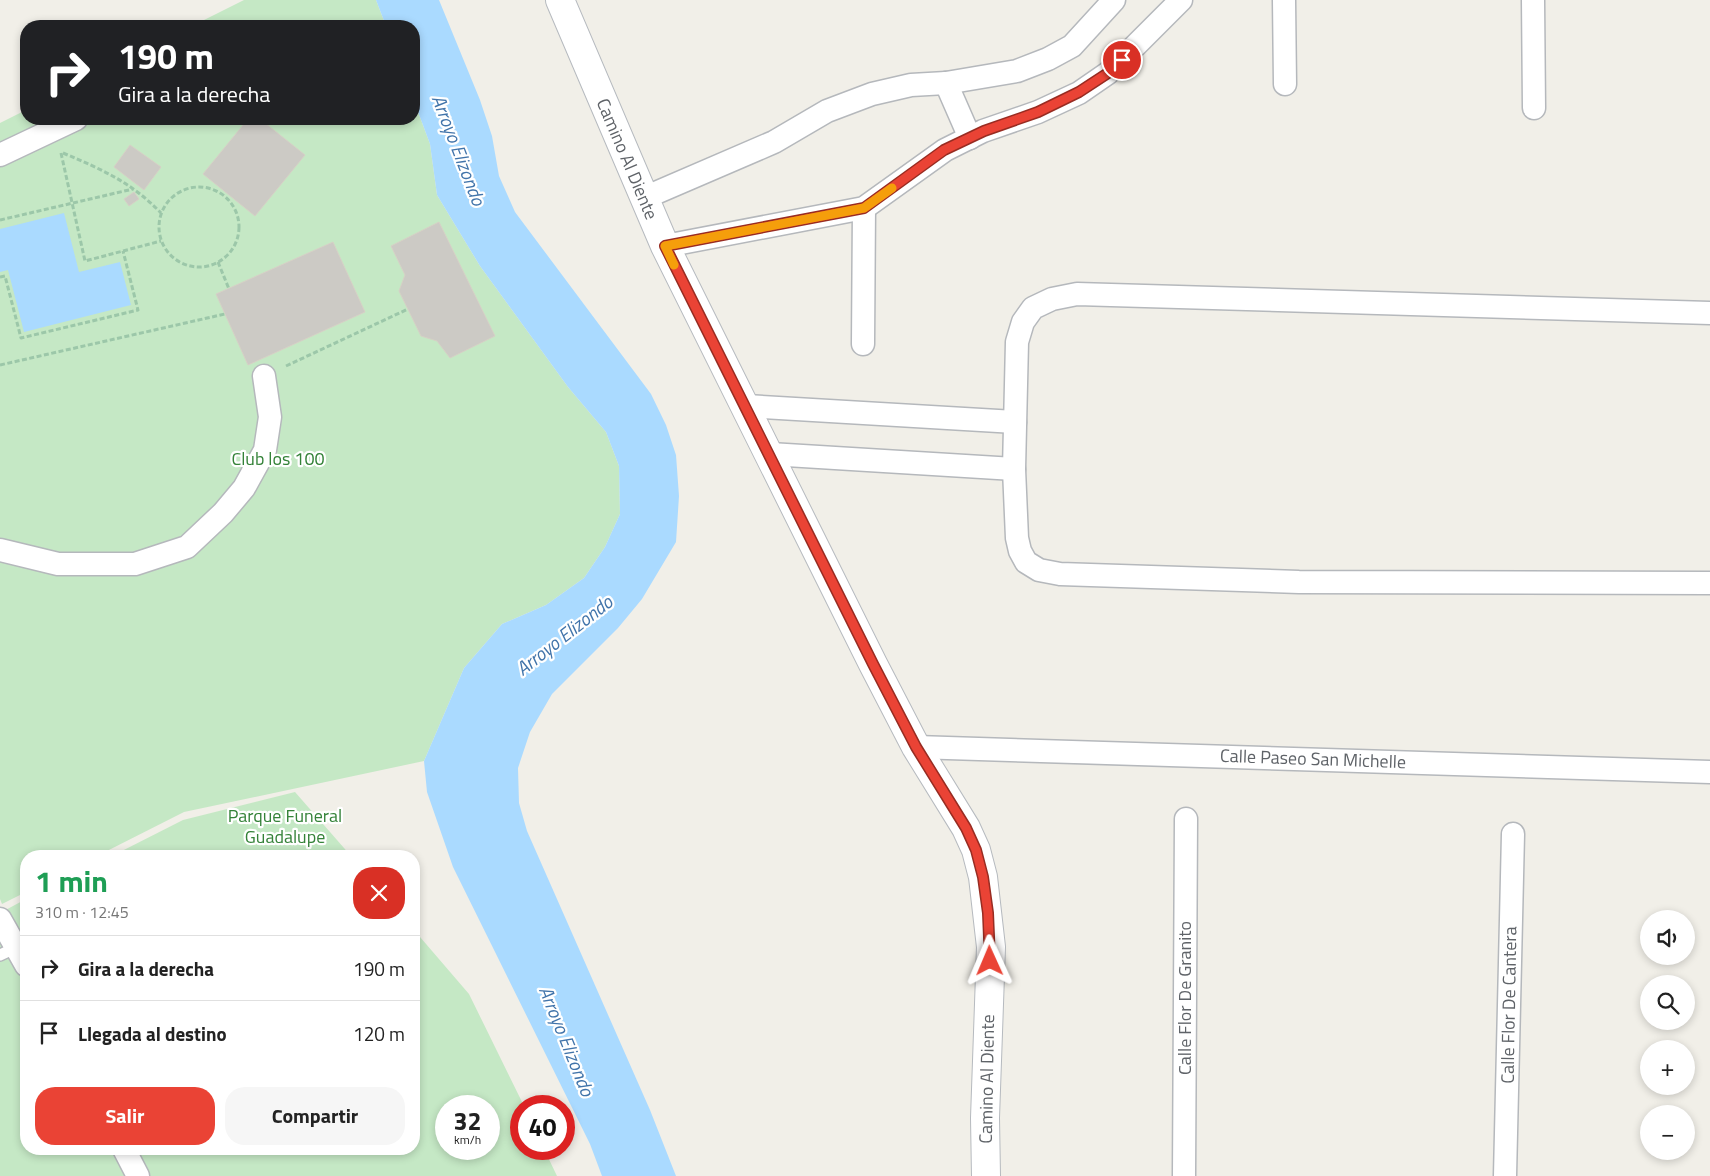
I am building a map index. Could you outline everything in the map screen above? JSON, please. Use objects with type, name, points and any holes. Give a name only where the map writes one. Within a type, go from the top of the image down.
[{"type":"street","name":"Camino Al Diente","points":[[560,0],[665,246],[770,454],[814,549],[916,747],[966,828],[976,850],[983,877],[990,947],[985,1118],[986,1176]]},
{"type":"street","points":[[644,198],[774,142],[827,111],[882,92],[911,85],[946,83],[1017,71],[1048,59],[1072,46],[1114,0]]},
{"type":"street","points":[[1284,0],[1286,84]]},
{"type":"street","points":[[1533,0],[1534,108]]},
{"type":"street","points":[[665,246],[864,208],[944,150],[984,131],[1038,112],[1086,88],[1108,73],[1175,1]]},
{"type":"street","points":[[946,83],[970,138]]},
{"type":"street","points":[[0,155],[63,125]]},
{"type":"street","points":[[863,344],[864,208]]},
{"type":"street","points":[[1710,313],[1076,294],[1052,298],[1033,308],[1023,322],[1017,342],[1014,469],[1016,538],[1020,551],[1026,562],[1039,570],[1060,574],[1299,582],[1710,583]]},
{"type":"street","points":[[0,550],[58,564],[135,564],[188,547],[244,488],[265,450],[270,417],[264,376]]},
{"type":"street","points":[[746,406],[1015,422]]},
{"type":"street","points":[[770,454],[1014,469]]},
{"type":"street","name":"Calle Paseo San Michelle","points":[[916,747],[1710,772]]},
{"type":"street","name":"Calle Flor De Granito","points":[[1184,1176],[1186,819]]},
{"type":"street","name":"Calle Flor De Cantera","points":[[1505,1176],[1513,834]]},
{"type":"street","points":[[0,920],[14,956]]},
{"type":"street","points":[[127,1155],[138,1176]]},
{"type":"path","points":[[60,152],[85,261],[161,241]]},
{"type":"path","points":[[52,156],[60,152],[111,173],[134,188],[161,214]]},
{"type":"path","points":[[202,187],[214,191],[225,197],[233,207],[238,218],[239,231],[236,243],[229,254],[218,262],[205,267],[191,267],[178,262],[168,253],[161,241],[159,227],[161,214],[168,202],[178,193],[190,188],[202,187]]},
{"type":"path","points":[[0,220],[134,188]]},
{"type":"path","points":[[0,277],[5,276],[21,338],[138,310],[123,251]]},
{"type":"path","points":[[218,262],[229,289]]},
{"type":"path","points":[[264,376],[408,309]]},
{"type":"path","points":[[0,365],[225,314]]},
{"type":"green space","points":[[244,0],[376,0],[384,20],[204,20]]},
{"type":"green space","name":"Club los 100","points":[[20,113],[20,125],[420,125],[420,117],[430,144],[437,195],[480,266],[568,387],[606,432],[619,466],[620,514],[605,547],[584,578],[546,605],[502,624],[464,668],[424,761],[184,812],[109,850],[20,850],[20,895],[2,904],[0,899],[0,123]]},
{"type":"green space","name":"Parque Funeral Guadalupe","points":[[295,792],[346,850],[124,850],[183,820]]},
{"type":"green space","points":[[20,902],[20,1155],[420,1155],[420,937],[469,994],[519,1095],[510,1095],[510,1160],[549,1160],[557,1176],[0,1176],[0,913]]},
{"type":"water","name":"Arroyo Elizondo","points":[[376,0],[439,0],[480,100],[492,136],[499,176],[515,212],[651,394],[666,425],[676,455],[679,496],[676,542],[642,599],[618,628],[552,694],[530,732],[518,768],[519,803],[527,831],[650,1110],[676,1176],[602,1176],[590,1144],[575,1114],[575,1095],[566,1095],[453,867],[427,792],[424,761],[464,668],[502,624],[546,605],[584,578],[605,547],[620,514],[619,466],[606,432],[568,387],[480,266],[437,195],[430,144],[420,117],[420,20],[384,20]]},
{"type":"water","points":[[64,213],[79,272],[120,262],[131,305],[24,332],[8,270],[0,272],[0,229]]},
{"type":"building","points":[[243,125],[268,125],[305,155],[255,216],[203,174]]},
{"type":"building","points":[[130,145],[161,167],[144,190],[114,167]]},
{"type":"building","points":[[134,192],[139,199],[129,206],[124,199]]},
{"type":"building","points":[[439,222],[495,336],[450,358],[437,341],[421,336],[399,291],[405,275],[391,246]]},
{"type":"building","points":[[333,242],[365,312],[248,365],[216,294]]},
{"type":"slow traffic","points":[[674,265],[665,246],[864,208],[892,188]]},
{"type":"route","points":[[990,961],[988,913],[983,877],[976,850],[966,828],[916,747],[873,664],[814,549],[770,454],[665,246],[864,208],[944,150],[984,131],[1038,112],[1079,92],[1108,73],[1122,60]]}]
